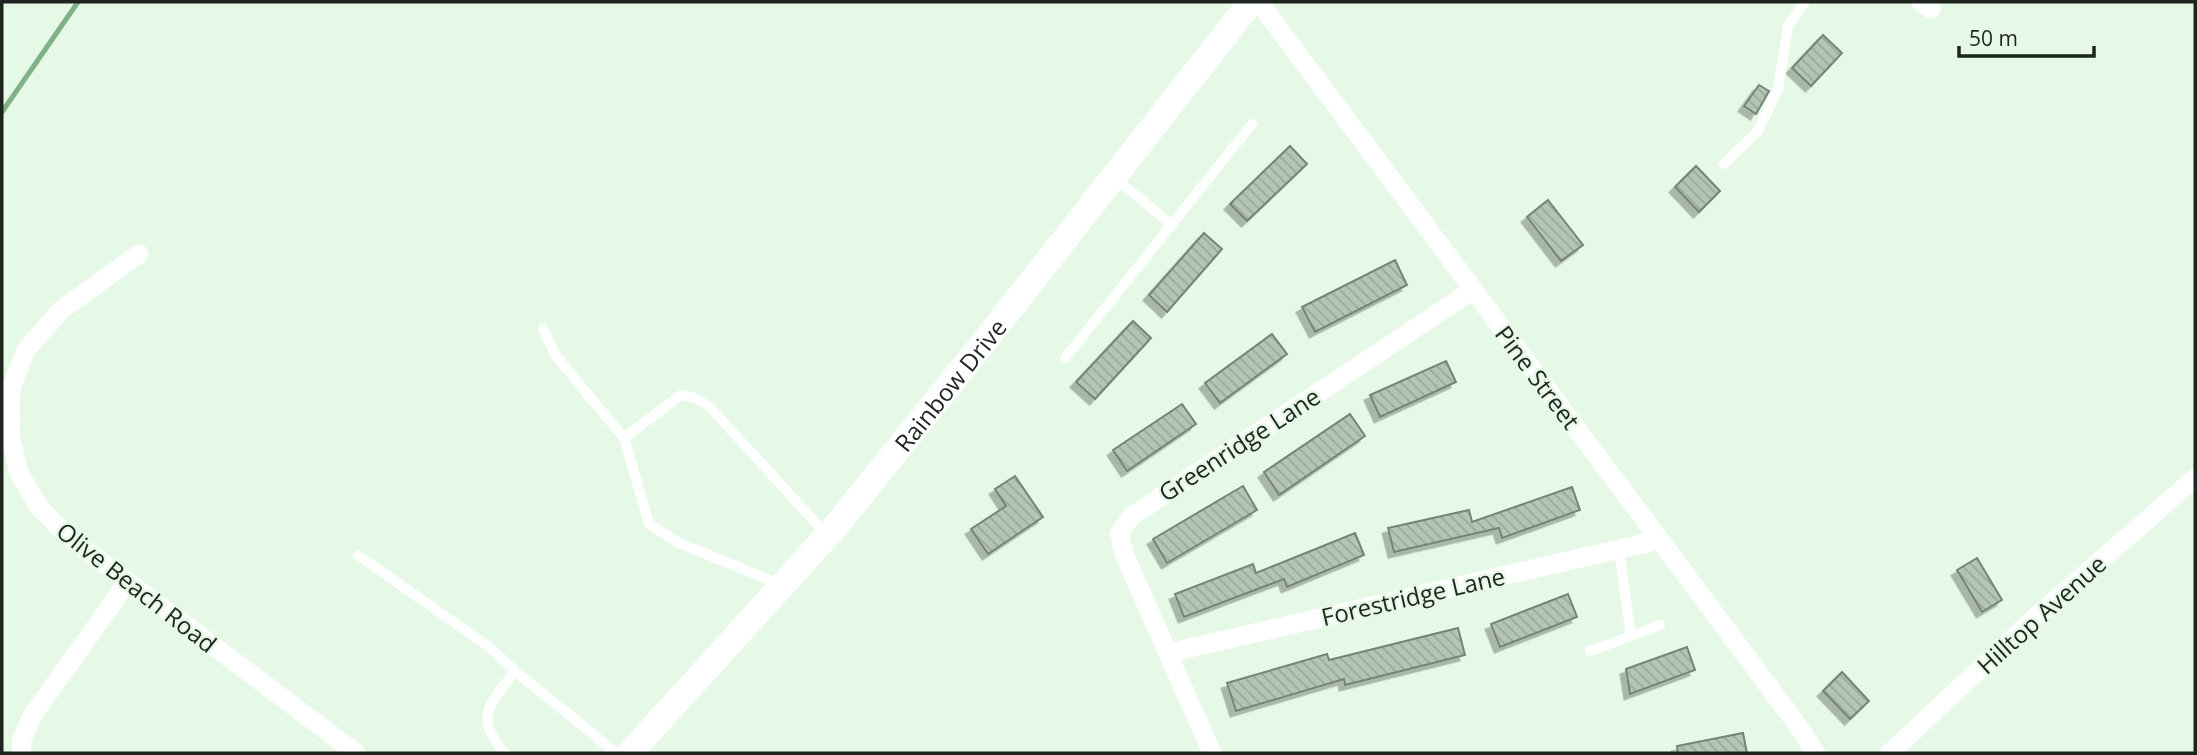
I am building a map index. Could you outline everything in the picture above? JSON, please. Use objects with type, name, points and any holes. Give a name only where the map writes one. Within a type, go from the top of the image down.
[{"type":"street","name":"Rainbow Drive","points":[[630,753],[828,535],[908,438],[1251,2]]},
{"type":"street","name":"Pine Street","points":[[1259,2],[1816,753]]},
{"type":"street","name":"Olive Beach Road","points":[[139,254],[61,310],[26,350],[11,388],[10,436],[19,473],[39,506],[66,536],[334,747],[356,753]]},
{"type":"street","name":"Greenridge Lane","points":[[1168,653],[1125,556],[1119,534],[1132,516],[1473,290]]},
{"type":"street","name":"Hilltop Avenue","points":[[1890,753],[2029,623],[2195,478]]},
{"type":"street","name":"Forestridge Lane","points":[[1168,653],[1659,540]]},
{"type":"street","points":[[22,753],[21,742],[32,716],[127,583]]},
{"type":"street","points":[[1168,653],[1212,753]]},
{"type":"lane","points":[[1724,164],[1758,131],[1778,89],[1788,26],[1805,2]]},
{"type":"lane","points":[[1065,358],[1252,124]]},
{"type":"lane","points":[[1114,177],[1172,225]]},
{"type":"lane","points":[[543,329],[556,356],[624,438],[649,524],[679,543],[784,585]]},
{"type":"lane","points":[[624,438],[681,394],[695,398],[709,406],[828,535]]},
{"type":"lane","points":[[1619,550],[1631,636]]},
{"type":"lane","points":[[358,555],[489,647],[616,753]]},
{"type":"lane","points":[[1590,651],[1660,625]]},
{"type":"lane","points":[[505,753],[494,741],[488,726],[487,709],[515,671]]},
{"type":"building","points":[[1823,35],[1842,53],[1811,86],[1792,68]]},
{"type":"building","points":[[1759,85],[1769,91],[1756,114],[1744,106]]},
{"type":"building","points":[[1290,146],[1307,164],[1247,221],[1230,204]]},
{"type":"building","points":[[1696,166],[1720,191],[1699,212],[1675,187]]},
{"type":"building","points":[[1548,200],[1583,245],[1561,261],[1527,217]]},
{"type":"building","points":[[1204,233],[1222,249],[1167,312],[1149,295]]},
{"type":"building","points":[[1395,260],[1407,285],[1315,332],[1302,307]]},
{"type":"building","points":[[1133,321],[1151,338],[1095,399],[1076,382]]},
{"type":"building","points":[[1272,334],[1287,354],[1220,403],[1205,383]]},
{"type":"building","points":[[1446,361],[1456,382],[1380,417],[1370,395]]},
{"type":"building","points":[[1182,404],[1196,424],[1127,471],[1113,450]]},
{"type":"building","points":[[1350,414],[1365,436],[1279,495],[1264,472]]},
{"type":"building","points":[[1015,476],[1043,517],[988,554],[971,529],[1006,506],[995,489]]},
{"type":"building","points":[[1243,486],[1257,510],[1167,563],[1153,539]]},
{"type":"building","points":[[1572,487],[1580,510],[1502,538],[1499,528],[1394,552],[1388,528],[1469,510],[1472,522]]},
{"type":"building","points":[[1355,533],[1364,555],[1287,587],[1284,579],[1184,617],[1175,594],[1253,564],[1256,573]]},
{"type":"building","points":[[1977,558],[2002,600],[1982,612],[1957,570]]},
{"type":"building","points":[[1568,594],[1577,617],[1500,647],[1491,624]]},
{"type":"building","points":[[1458,628],[1465,655],[1345,685],[1344,679],[1236,711],[1227,683],[1327,654],[1329,660]]},
{"type":"building","points":[[1687,647],[1695,670],[1630,694],[1626,669]]},
{"type":"building","points":[[1842,672],[1869,701],[1850,719],[1823,691]]},
{"type":"building","points":[[1743,733],[1747,753],[1678,753],[1677,746]]},
{"type":"waterway","points":[[2,112],[78,2]]}]
